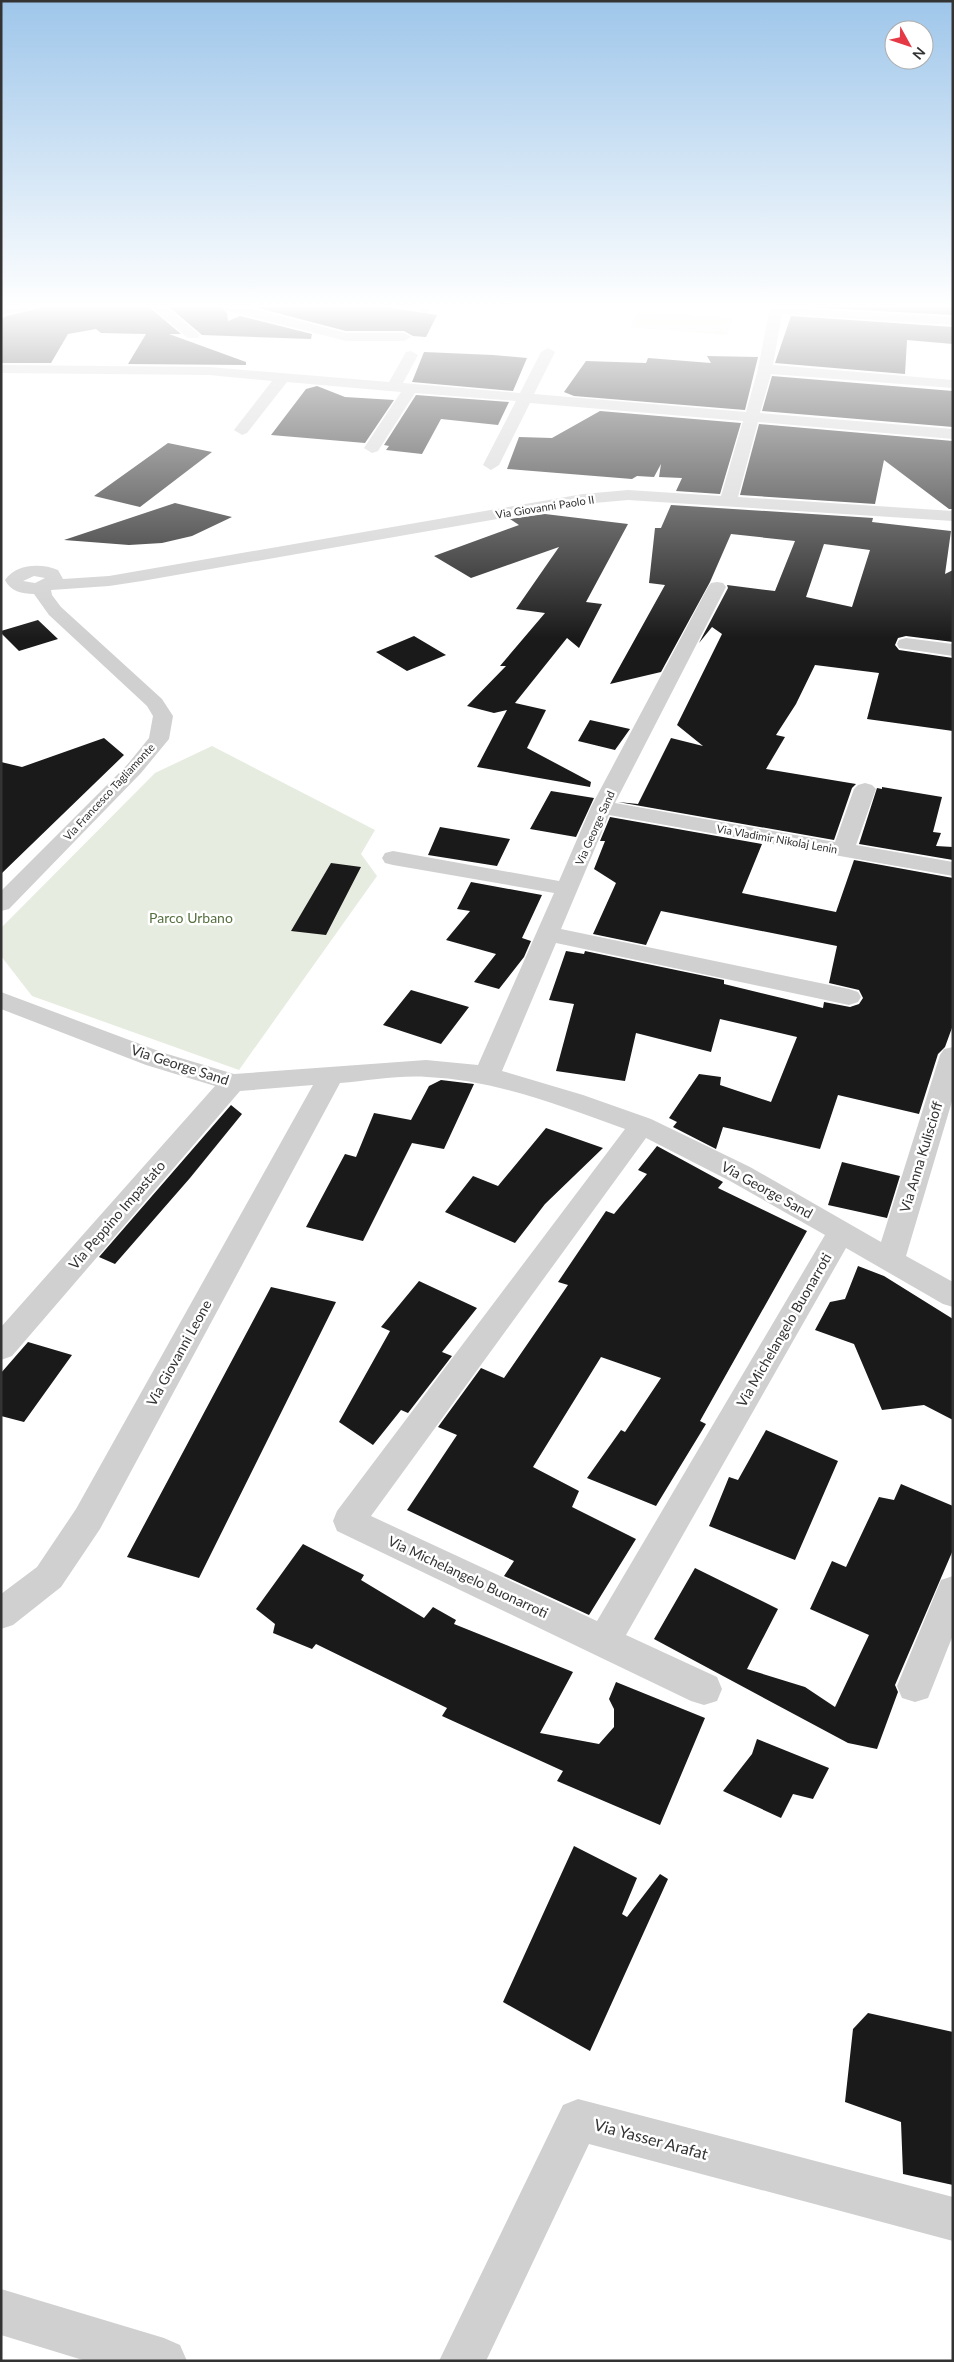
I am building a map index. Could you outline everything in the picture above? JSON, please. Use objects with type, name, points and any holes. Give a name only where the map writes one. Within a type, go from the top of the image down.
[{"type":"street","points":[[242,430],[252,417]]},
{"type":"street","points":[[372,448],[392,417]]},
{"type":"street","points":[[491,465],[516,417]]},
{"type":"street","points":[[728,502],[752,417]]},
{"type":"street","points":[[755,417],[953,434]]},
{"type":"street","name":"Via Giovanni Paolo II","points":[[25,580],[109,581],[583,499],[628,495],[953,516]]},
{"type":"street","name":"Via Francesco Tagliamonte","points":[[1,904],[134,769],[159,739],[162,732],[163,716],[155,703],[55,611],[43,596],[25,580]]},
{"type":"street","name":"Via George Sand","points":[[488,1075],[602,807],[717,587]]},
{"type":"street","points":[[906,644],[953,650]]},
{"type":"street","points":[[843,851],[865,789]]},
{"type":"street","name":"Via Vladimir Nikolaj Lenin","points":[[602,807],[953,869]]},
{"type":"street","points":[[393,858],[568,889]]},
{"type":"street","points":[[549,934],[849,998]]},
{"type":"street","name":"Via George Sand","points":[[1,1000],[155,1059],[233,1083],[426,1068],[488,1075],[574,1101],[642,1125],[740,1174],[953,1296]]},
{"type":"street","name":"Via Anna Kuliscioff","points":[[890,1260],[953,1055]]},
{"type":"street","name":"Via Giovanni Leone","points":[[1,1614],[49,1577],[88,1519],[332,1074]]},
{"type":"street","name":"Via Peppino Impastato","points":[[1,1348],[233,1083]]},
{"type":"street","name":"Via Michelangelo Buonarroti","points":[[642,1125],[349,1521],[604,1641],[841,1232]]},
{"type":"street","points":[[915,1686],[953,1591]]},
{"type":"street","points":[[604,1641],[704,1690]]},
{"type":"street","name":"Via Yasser Arafat","points":[[462,2361],[578,2120],[953,2219]]},
{"type":"street","points":[[1,2312],[164,2361]]},
{"type":"green space","name":"Parco Urbano","points":[[212,746],[375,830],[361,854],[377,876],[239,1070],[32,996],[1,956],[1,928],[155,773]]},
{"type":"building","points":[[285,417],[382,417],[365,443],[271,435]]},
{"type":"building","points":[[402,417],[502,417],[498,425],[441,419],[422,454],[386,450],[389,446],[384,445]]},
{"type":"building","points":[[589,417],[673,417],[741,423],[720,494],[676,491],[682,478],[659,477],[661,464],[654,477],[637,476],[632,479],[507,469],[519,437],[552,438]]},
{"type":"building","points":[[836,417],[953,417],[953,427]]},
{"type":"building","points":[[759,424],[953,441],[953,509],[949,509],[884,460],[875,504],[740,495]]},
{"type":"building","points":[[168,443],[212,452],[140,507],[94,496]]},
{"type":"building","points":[[175,503],[232,517],[192,536],[162,543],[129,545],[64,540]]},
{"type":"building","points":[[671,505],[873,518],[872,522],[951,531],[945,574],[953,570],[953,642],[906,636],[898,638],[895,645],[899,650],[953,658],[953,731],[867,719],[879,673],[815,665],[796,704],[776,735],[785,737],[766,769],[856,784],[852,788],[834,840],[618,802],[638,804],[671,738],[703,746],[677,725],[722,634],[712,627],[699,643],[728,588],[727,585],[775,591],[795,541],[731,534],[710,582],[661,672],[610,684],[665,585],[649,583],[655,528],[661,528]],"holes":[[[824,544],[870,550],[852,607],[806,597]]]},
{"type":"building","points":[[545,514],[628,524],[586,602],[602,604],[579,648],[567,638],[515,703],[546,710],[527,748],[591,782],[590,787],[477,767],[507,710],[494,713],[467,706],[506,666],[500,666],[545,613],[516,609],[559,547],[471,578],[434,556],[519,525],[510,519]]},
{"type":"building","points":[[38,620],[58,639],[19,651],[1,633],[1,631]]},
{"type":"building","points":[[414,636],[446,655],[407,671],[376,652]]},
{"type":"building","points":[[590,720],[630,729],[615,750],[578,741]]},
{"type":"building","points":[[104,738],[124,755],[1,874],[1,762],[22,767]]},
{"type":"building","points":[[882,787],[942,797],[933,832],[941,833],[936,846],[953,847],[953,860],[859,844],[877,788],[882,789]]},
{"type":"building","points":[[551,791],[594,798],[576,837],[530,829]]},
{"type":"building","points":[[610,817],[762,844],[742,893],[836,912],[854,860],[953,878],[953,1025],[945,1047],[938,1054],[919,1114],[838,1095],[820,1149],[723,1127],[716,1149],[673,1127],[677,1122],[669,1118],[699,1074],[721,1077],[720,1085],[771,1102],[797,1037],[720,1019],[711,1052],[636,1033],[625,1081],[556,1071],[574,1004],[549,1000],[566,951],[584,954],[585,951],[724,980],[724,984],[823,1008],[824,1002],[850,1007],[859,1004],[863,998],[859,990],[829,983],[837,946],[661,911],[646,945],[593,934],[616,883],[594,869],[605,841],[600,841]]},
{"type":"building","points":[[440,827],[510,839],[497,866],[428,855]]},
{"type":"building","points":[[331,863],[361,867],[326,935],[291,931]]},
{"type":"building","points":[[471,882],[542,895],[522,938],[531,941],[524,957],[499,989],[474,982],[496,954],[446,940],[470,911],[457,909]]},
{"type":"building","points":[[411,990],[469,1007],[441,1044],[383,1025]]},
{"type":"building","points":[[441,1080],[474,1084],[444,1149],[412,1143],[363,1241],[306,1227],[345,1154],[356,1157],[374,1113],[411,1120],[429,1086]]},
{"type":"building","points":[[231,1105],[242,1114],[190,1178],[115,1264],[99,1257]]},
{"type":"building","points":[[546,1128],[603,1148],[545,1204],[515,1243],[445,1212],[473,1176],[498,1186]]},
{"type":"building","points":[[657,1146],[723,1182],[718,1188],[807,1231],[700,1421],[706,1424],[656,1506],[587,1478],[621,1430],[625,1432],[661,1378],[601,1357],[533,1467],[579,1491],[572,1507],[636,1539],[589,1615],[504,1576],[514,1561],[407,1510],[457,1435],[438,1427],[481,1368],[504,1378],[568,1285],[558,1282],[606,1211],[614,1214],[647,1174],[638,1170]]},
{"type":"building","points":[[842,1162],[900,1176],[887,1218],[828,1205]]},
{"type":"building","points":[[858,1266],[884,1276],[953,1319],[953,1420],[924,1405],[882,1410],[854,1344],[815,1330],[830,1302],[845,1299]]},
{"type":"building","points":[[419,1281],[477,1308],[442,1352],[452,1356],[408,1413],[401,1410],[373,1445],[339,1422],[390,1331],[381,1327]]},
{"type":"building","points":[[271,1287],[336,1302],[199,1578],[127,1557]]},
{"type":"building","points":[[28,1342],[72,1355],[24,1422],[1,1416],[1,1373]]},
{"type":"building","points":[[766,1430],[838,1461],[795,1560],[709,1526],[729,1477],[738,1480]]},
{"type":"building","points":[[901,1484],[953,1506],[953,1550],[895,1685],[898,1692],[877,1749],[848,1743],[654,1639],[695,1568],[778,1609],[747,1669],[805,1687],[835,1707],[869,1635],[810,1609],[832,1561],[846,1567],[879,1497],[894,1500]]},
{"type":"building","points":[[303,1544],[364,1575],[361,1580],[424,1618],[433,1607],[456,1620],[454,1624],[573,1672],[540,1733],[599,1744],[614,1727],[614,1709],[609,1699],[616,1682],[705,1718],[660,1825],[557,1781],[563,1771],[442,1716],[447,1708],[316,1644],[312,1649],[273,1633],[275,1624],[256,1609]]},
{"type":"building","points":[[757,1739],[829,1768],[813,1799],[793,1794],[781,1818],[723,1791],[752,1754]]},
{"type":"building","points":[[574,1846],[637,1878],[622,1914],[627,1917],[660,1874],[668,1879],[590,2051],[503,2002]]},
{"type":"building","points":[[868,2013],[953,2032],[953,2185],[903,2174],[901,2122],[845,2102],[853,2029]]}]
